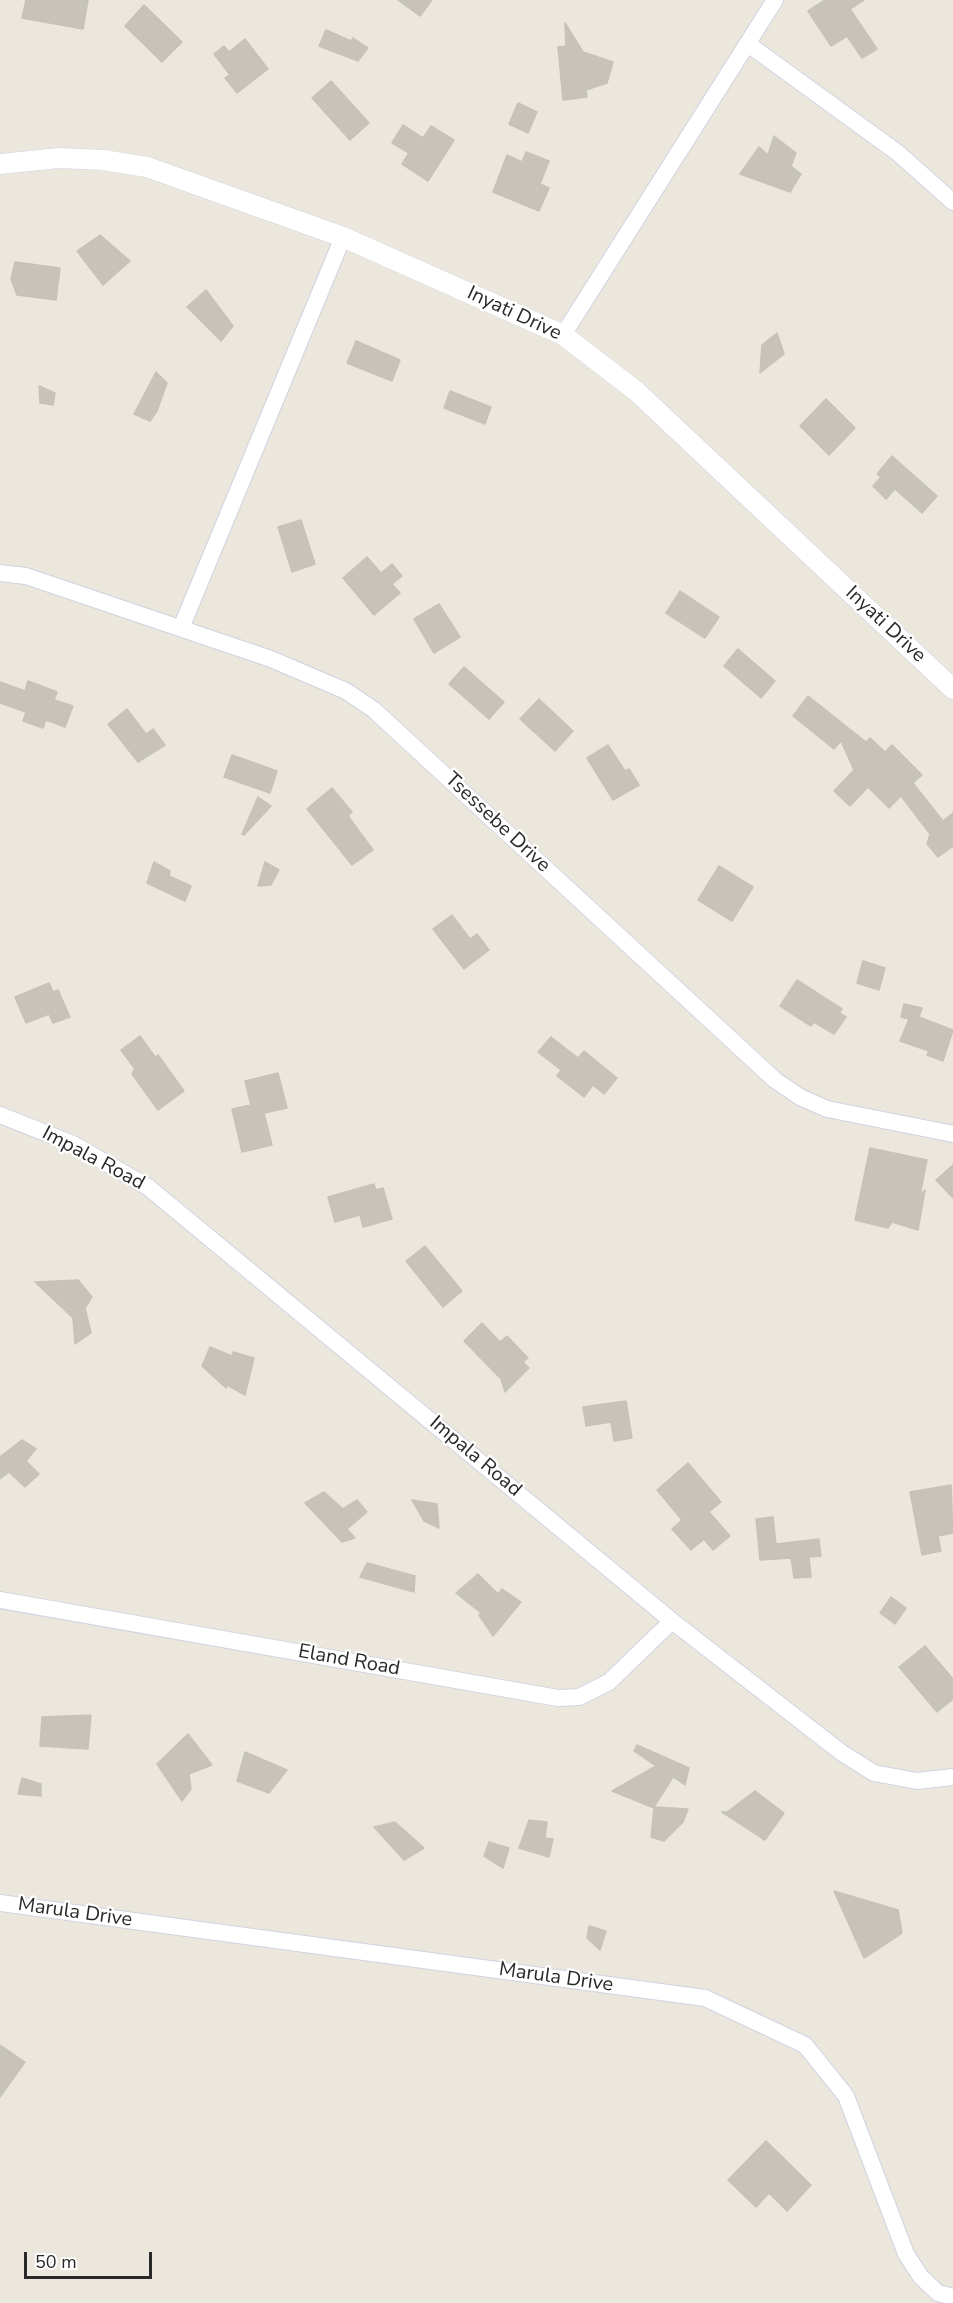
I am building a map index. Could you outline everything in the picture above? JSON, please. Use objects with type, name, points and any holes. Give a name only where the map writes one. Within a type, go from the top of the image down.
[{"type":"street","points":[[563,335],[775,0]]},
{"type":"street","points":[[748,44],[898,153],[953,202]]},
{"type":"street","name":"Inyati Drive","points":[[0,164],[59,158],[103,160],[147,167],[343,237],[563,335],[636,391],[953,689]]},
{"type":"street","points":[[181,628],[343,237]]},
{"type":"street","name":"Tsessebe Drive","points":[[0,573],[27,576],[181,628],[302,670],[346,691],[374,710],[775,1080],[800,1097],[827,1109],[953,1134]]},
{"type":"street","name":"Impala Road","points":[[0,1115],[73,1144],[148,1187],[672,1621],[842,1753],[874,1773],[917,1781],[953,1778]]},
{"type":"street","name":"Eland Road","points":[[0,1600],[558,1698],[579,1697],[609,1682],[672,1621]]},
{"type":"street","name":"Marula Drive","points":[[0,1903],[705,1998],[805,2045],[846,2096],[906,2254],[921,2277],[938,2292],[953,2297]]},
{"type":"building","points":[[26,0],[88,0],[83,29],[22,18]]},
{"type":"building","points":[[398,0],[432,0],[420,16]]},
{"type":"building","points":[[825,0],[864,0],[850,9],[877,49],[862,58],[847,36],[831,46],[808,11]]},
{"type":"building","points":[[144,5],[182,42],[162,62],[125,26]]},
{"type":"building","points":[[565,23],[583,52],[613,62],[607,83],[586,90],[587,97],[563,100],[558,47],[566,46]]},
{"type":"building","points":[[326,30],[351,41],[353,38],[368,48],[358,61],[319,46]]},
{"type":"building","points":[[245,39],[268,69],[237,93],[225,78],[230,75],[214,54],[224,46],[229,52]]},
{"type":"building","points":[[331,81],[369,123],[350,140],[312,98]]},
{"type":"building","points":[[518,103],[537,112],[528,133],[509,124]]},
{"type":"building","points":[[403,125],[423,138],[431,126],[454,140],[428,181],[402,164],[409,153],[392,143]]},
{"type":"building","points":[[774,136],[796,153],[791,166],[801,174],[790,192],[740,174],[759,147],[768,155]]},
{"type":"building","points":[[526,152],[549,161],[540,184],[549,188],[539,211],[493,192],[507,155],[522,162]]},
{"type":"building","points":[[100,235],[130,261],[103,285],[77,251]]},
{"type":"building","points":[[15,262],[60,268],[56,300],[17,295],[11,279]]},
{"type":"building","points":[[206,290],[233,326],[221,341],[187,307]]},
{"type":"building","points":[[777,333],[784,354],[760,373],[762,345]]},
{"type":"building","points":[[356,341],[400,360],[392,381],[347,363]]},
{"type":"building","points":[[156,372],[167,383],[157,411],[150,421],[134,414]]},
{"type":"building","points":[[39,386],[55,393],[53,405],[40,403]]},
{"type":"building","points":[[450,391],[491,407],[485,424],[444,408]]},
{"type":"building","points":[[826,399],[855,428],[829,455],[800,426]]},
{"type":"building","points":[[892,456],[937,496],[922,513],[895,489],[886,499],[873,486],[881,477],[877,474]]},
{"type":"building","points":[[301,520],[315,564],[292,572],[278,527]]},
{"type":"building","points":[[367,557],[381,573],[392,564],[402,576],[392,584],[400,593],[374,615],[343,578]]},
{"type":"building","points":[[680,591],[719,617],[705,638],[666,613]]},
{"type":"building","points":[[439,604],[460,637],[434,653],[414,619]]},
{"type":"building","points":[[738,649],[775,681],[761,698],[724,666]]},
{"type":"building","points":[[464,667],[504,702],[489,719],[449,684]]},
{"type":"building","points":[[28,681],[57,692],[54,700],[73,706],[65,727],[46,720],[43,728],[23,721],[26,712],[0,703],[0,682],[25,691]]},
{"type":"building","points":[[808,696],[866,742],[870,738],[885,752],[892,745],[922,775],[913,783],[943,821],[953,813],[953,846],[938,857],[927,844],[930,834],[901,796],[889,808],[868,787],[850,806],[834,791],[854,770],[841,741],[834,749],[793,716]]},
{"type":"building","points":[[539,699],[573,731],[555,751],[520,719]]},
{"type":"building","points":[[127,709],[146,734],[153,729],[165,745],[138,762],[108,724]]},
{"type":"building","points":[[608,745],[625,771],[629,769],[639,785],[613,800],[587,758]]},
{"type":"building","points":[[232,755],[277,771],[270,793],[224,777]]},
{"type":"building","points":[[332,788],[352,812],[348,816],[373,850],[352,865],[307,809]]},
{"type":"building","points":[[258,797],[271,806],[244,835],[242,834]]},
{"type":"building","points":[[154,862],[170,871],[169,876],[191,886],[185,901],[147,883]]},
{"type":"building","points":[[265,862],[279,870],[271,885],[258,886]]},
{"type":"building","points":[[719,866],[753,887],[732,921],[698,900]]},
{"type":"building","points":[[452,915],[470,939],[477,934],[489,950],[464,969],[433,929]]},
{"type":"building","points":[[863,961],[885,968],[879,990],[857,983]]},
{"type":"building","points":[[797,980],[842,1009],[839,1013],[846,1017],[834,1034],[814,1022],[811,1026],[780,1006]]},
{"type":"building","points":[[49,983],[53,992],[58,990],[70,1017],[53,1023],[49,1014],[26,1023],[15,997]]},
{"type":"building","points":[[904,1004],[922,1008],[919,1017],[953,1030],[943,1061],[927,1055],[929,1051],[900,1041],[909,1019],[901,1017]]},
{"type":"building","points":[[140,1036],[155,1057],[158,1055],[184,1091],[158,1110],[132,1074],[135,1069],[121,1050]]},
{"type":"building","points":[[551,1037],[578,1058],[584,1051],[617,1078],[604,1094],[593,1085],[584,1097],[557,1076],[561,1070],[538,1052]]},
{"type":"building","points":[[278,1073],[287,1108],[264,1113],[272,1145],[242,1152],[232,1109],[251,1105],[245,1081]]},
{"type":"building","points":[[870,1148],[927,1160],[920,1195],[925,1190],[918,1230],[892,1222],[888,1228],[855,1220]]},
{"type":"building","points":[[953,1165],[953,1198],[936,1180]]},
{"type":"building","points":[[374,1184],[376,1190],[383,1188],[392,1219],[363,1227],[360,1215],[335,1222],[328,1197]]},
{"type":"building","points":[[425,1246],[462,1291],[443,1307],[406,1261]]},
{"type":"building","points":[[78,1280],[92,1297],[85,1308],[91,1333],[75,1344],[73,1318],[35,1282]]},
{"type":"building","points":[[482,1323],[500,1342],[507,1336],[528,1358],[523,1362],[529,1368],[505,1392],[501,1379],[464,1341]]},
{"type":"building","points":[[210,1347],[232,1356],[233,1352],[254,1358],[245,1395],[227,1385],[226,1388],[202,1366]]},
{"type":"building","points":[[626,1401],[632,1438],[614,1441],[611,1422],[586,1426],[583,1407]]},
{"type":"building","points":[[22,1440],[36,1449],[26,1461],[39,1474],[25,1487],[9,1472],[0,1479],[0,1457]]},
{"type":"building","points":[[688,1463],[721,1502],[709,1512],[730,1536],[713,1550],[704,1539],[691,1550],[672,1529],[682,1520],[657,1490]]},
{"type":"building","points":[[951,1485],[953,1533],[938,1536],[941,1551],[922,1555],[910,1492]]},
{"type":"building","points":[[324,1492],[343,1509],[357,1500],[367,1512],[347,1529],[355,1538],[342,1542],[305,1503]]},
{"type":"building","points":[[412,1500],[437,1504],[439,1528],[424,1521]]},
{"type":"building","points":[[773,1517],[776,1544],[819,1539],[821,1556],[809,1557],[811,1577],[794,1578],[791,1558],[760,1560],[756,1519]]},
{"type":"building","points":[[367,1563],[415,1576],[414,1592],[360,1577]]},
{"type":"building","points":[[478,1574],[498,1594],[502,1589],[521,1602],[493,1636],[479,1615],[481,1613],[456,1593]]},
{"type":"building","points":[[891,1597],[906,1608],[895,1624],[880,1613]]},
{"type":"building","points":[[925,1646],[953,1679],[953,1699],[937,1712],[899,1667]]},
{"type":"building","points":[[91,1715],[88,1749],[40,1746],[42,1717]]},
{"type":"building","points":[[188,1734],[212,1765],[189,1774],[191,1789],[182,1801],[157,1764]]},
{"type":"building","points":[[637,1745],[689,1768],[685,1785],[673,1777],[654,1807],[688,1809],[683,1822],[664,1841],[651,1837],[654,1808],[612,1791],[656,1766],[634,1751]]},
{"type":"building","points":[[245,1752],[287,1770],[269,1793],[237,1781]]},
{"type":"building","points":[[22,1778],[41,1784],[41,1796],[18,1794]]},
{"type":"building","points":[[755,1791],[784,1813],[765,1840],[722,1812],[727,1812]]},
{"type":"building","points":[[529,1820],[547,1822],[545,1838],[553,1839],[549,1857],[519,1848]]},
{"type":"building","points":[[395,1822],[424,1848],[404,1860],[374,1827]]},
{"type":"building","points":[[489,1842],[509,1848],[503,1868],[484,1856]]},
{"type":"building","points":[[834,1891],[898,1910],[902,1933],[864,1958]]},
{"type":"building","points":[[589,1926],[606,1931],[600,1950],[587,1938]]},
{"type":"building","points":[[0,2045],[25,2062],[0,2097]]},
{"type":"building","points":[[766,2141],[811,2185],[787,2211],[769,2193],[756,2207],[728,2180]]}]
